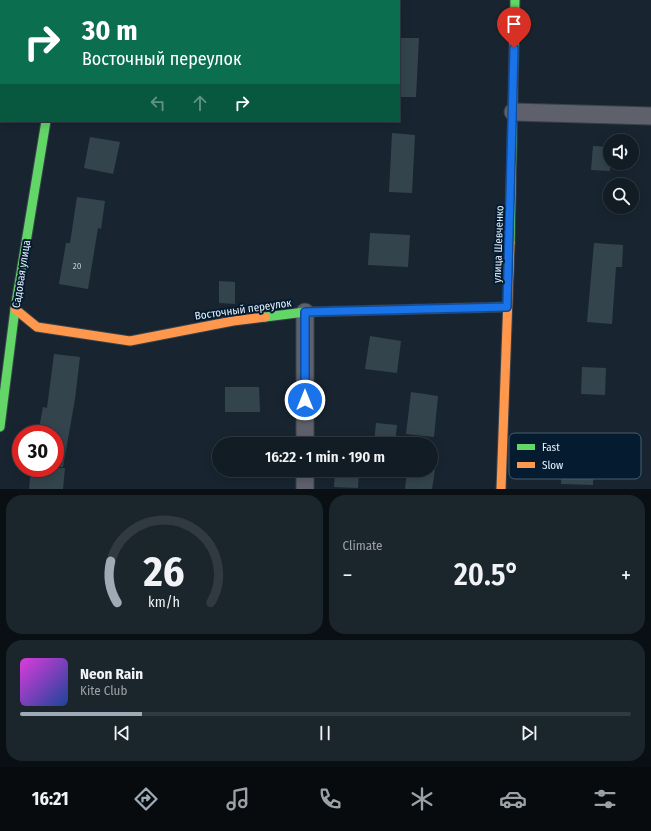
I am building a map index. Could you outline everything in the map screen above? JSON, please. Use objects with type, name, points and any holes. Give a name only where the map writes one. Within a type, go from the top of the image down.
[{"type":"street","name":"улица Шевченко","points":[[501,489],[513,112],[515,0]]},
{"type":"street","points":[[513,112],[651,116]]},
{"type":"street","name":"Садовая улица","points":[[0,427],[15,309],[46,122]]},
{"type":"street","name":"Восточный переулок","points":[[15,309],[37,327],[130,341],[233,321],[305,312],[507,307]]},
{"type":"street","points":[[305,312],[305,437]]},
{"type":"street","points":[[305,477],[305,489]]},
{"type":"building","points":[[400,38],[419,38],[416,97],[400,97]]},
{"type":"building","points":[[392,133],[415,135],[412,193],[389,192]]},
{"type":"building","points":[[90,137],[120,142],[113,174],[84,168]]},
{"type":"building","points":[[593,146],[603,147],[603,170],[610,171],[591,170]]},
{"type":"building","points":[[77,197],[105,201],[101,229],[98,228],[88,289],[59,284],[66,243],[70,243]]},
{"type":"building","points":[[370,233],[410,235],[408,267],[368,265]]},
{"type":"building","points":[[594,243],[623,245],[622,267],[616,267],[612,324],[587,322]]},
{"type":"building","points":[[219,281],[235,282],[235,304],[219,303]]},
{"type":"building","points":[[370,336],[401,341],[397,373],[365,369]]},
{"type":"building","points":[[54,354],[80,357],[75,399],[64,461],[64,425],[40,425],[43,407],[47,408]]},
{"type":"building","points":[[582,367],[606,368],[605,395],[581,394]]},
{"type":"building","points":[[225,387],[259,387],[260,412],[225,412]]},
{"type":"building","points":[[411,392],[438,396],[434,437],[406,434]]},
{"type":"building","points":[[376,423],[397,425],[396,437],[375,437]]},
{"type":"building","points":[[65,468],[63,489],[29,489],[30,477],[64,477]]},
{"type":"building","points":[[335,477],[359,477],[358,488],[334,487]]},
{"type":"building","points":[[406,477],[434,477],[432,489],[405,489]]},
{"type":"building","points":[[561,479],[593,479],[593,485],[561,484]]},
{"type":"traffic: fast","points":[[510,243],[515,0]]},
{"type":"traffic: fast","points":[[0,427],[15,309],[46,122]]},
{"type":"traffic: fast","points":[[265,317],[305,312],[507,307]]},
{"type":"traffic: slow","points":[[501,489],[510,243]]},
{"type":"traffic: slow","points":[[15,309],[37,327],[130,341],[233,321],[265,317]]},
{"type":"route","points":[[305,400],[305,312],[507,307],[510,263],[514,48]]}]
